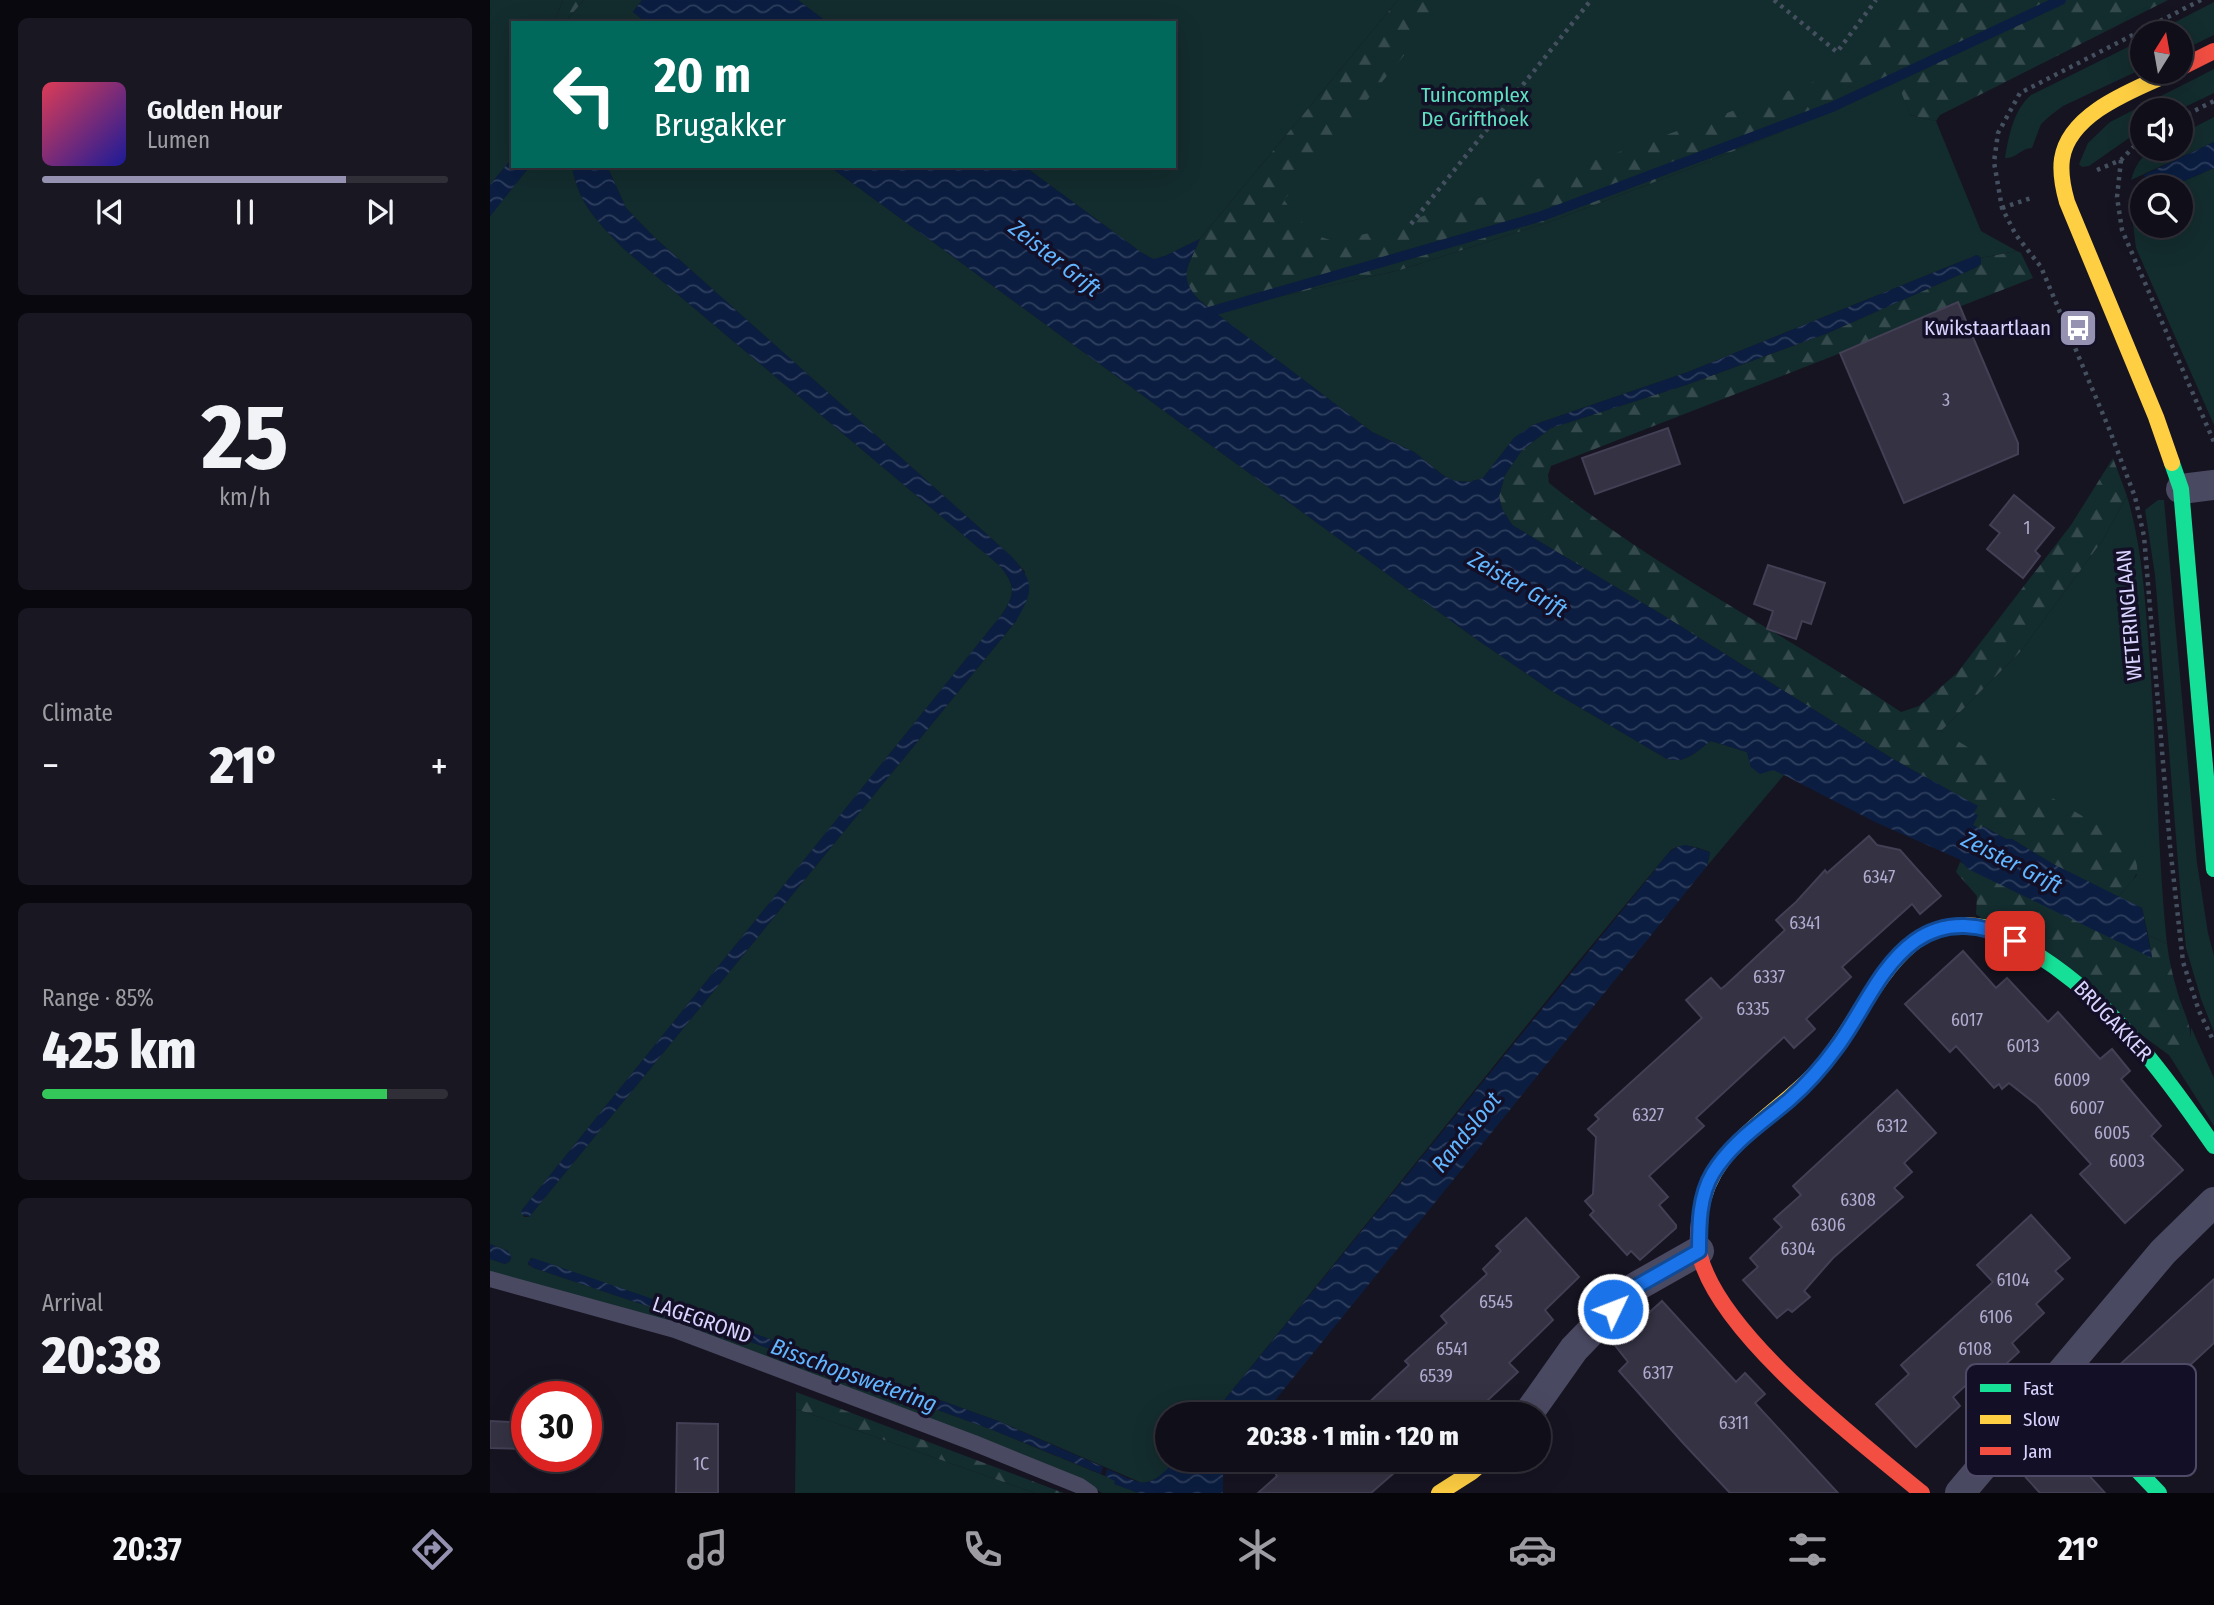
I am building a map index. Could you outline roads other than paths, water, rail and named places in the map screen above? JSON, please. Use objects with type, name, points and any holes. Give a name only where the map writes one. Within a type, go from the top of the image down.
[{"type":"street","points":[[2193,62],[2214,51]]},
{"type":"street","points":[[2149,84],[2099,109],[2067,140],[2062,156],[2063,184],[2067,202],[2149,398],[2181,489],[2214,869]]},
{"type":"street","points":[[2181,489],[2214,485]]},
{"type":"street","name":"BRUGAKKER","points":[[1922,1493],[1834,1421],[1788,1378],[1733,1318],[1712,1286],[1699,1251],[1702,1201],[1712,1174],[1737,1143],[1792,1098],[1836,1049],[1885,972],[1915,941],[1942,929],[1965,924],[1995,930],[2035,951],[2087,989],[2131,1034],[2162,1072],[2214,1146]]},
{"type":"street","points":[[2068,1364],[2163,1252],[2214,1202]]},
{"type":"street","points":[[1536,1402],[1574,1349],[1632,1289],[1699,1251]]},
{"type":"street","points":[[1439,1493],[1472,1472]]},
{"type":"street","points":[[1960,1493],[1974,1476]]},
{"type":"street","points":[[2144,1476],[2160,1493]]},
{"type":"lane","name":"LAGEGROND","points":[[490,1279],[675,1331],[974,1443],[1080,1486],[1090,1493]]},
{"type":"water","points":[[642,0],[798,0],[825,21],[644,21],[633,12]]},
{"type":"water","points":[[2214,142],[2214,168],[2193,177],[2144,175],[2174,161],[2193,161],[2193,152]]},
{"type":"water","points":[[511,159],[511,168],[528,168],[490,216],[490,185]]},
{"type":"water","points":[[572,168],[608,168],[626,208],[654,237],[1011,556],[1028,580],[1029,594],[1016,621],[529,1217],[521,1214],[522,1210],[1000,617],[1012,590],[1009,579],[999,565],[624,249],[584,202]]},
{"type":"water","name":"Zeister Grift","points":[[832,168],[1027,168],[1153,259],[1200,239],[1189,264],[1187,278],[1200,301],[1372,432],[1414,452],[1444,476],[1469,482],[1483,478],[1514,438],[1533,425],[1688,372],[1977,255],[1981,258],[1981,264],[1977,267],[1828,333],[1686,385],[1551,428],[1522,450],[1505,475],[1499,496],[1502,509],[1512,525],[1661,614],[1893,759],[1978,806],[1974,813],[1978,815],[1973,825],[1981,829],[1983,826],[2006,839],[2012,839],[2053,864],[2142,908],[2152,958],[1968,869],[1959,859],[1875,822],[1784,775],[1773,770],[1760,774],[1751,767],[1747,752],[1711,741],[1686,758],[1667,759],[1552,691],[1472,636]]},
{"type":"water","name":"Randsloot","points":[[1681,846],[1710,852],[1707,866],[1274,1402],[1223,1402],[1665,858],[1672,850]]},
{"type":"water","points":[[490,1244],[508,1251],[510,1261],[505,1264],[490,1259]]},
{"type":"water","name":"Bisschopswetering","points":[[533,1258],[998,1421],[1103,1467],[1101,1474],[993,1430],[710,1327],[531,1267],[528,1262]]},
{"type":"water","points":[[1107,1469],[1144,1483],[1164,1472],[1225,1472],[1223,1493],[1139,1493],[1114,1484],[1115,1481],[1105,1476]]},
{"type":"waterway","points":[[1202,314],[1542,216],[1832,107],[2061,0]]},
{"type":"place","name":"Kwikstaartlaan","points":[[2078,328]]},
{"type":"park label","name":"Tuincomplex De Grifthoek","points":[[1475,107]]}]
